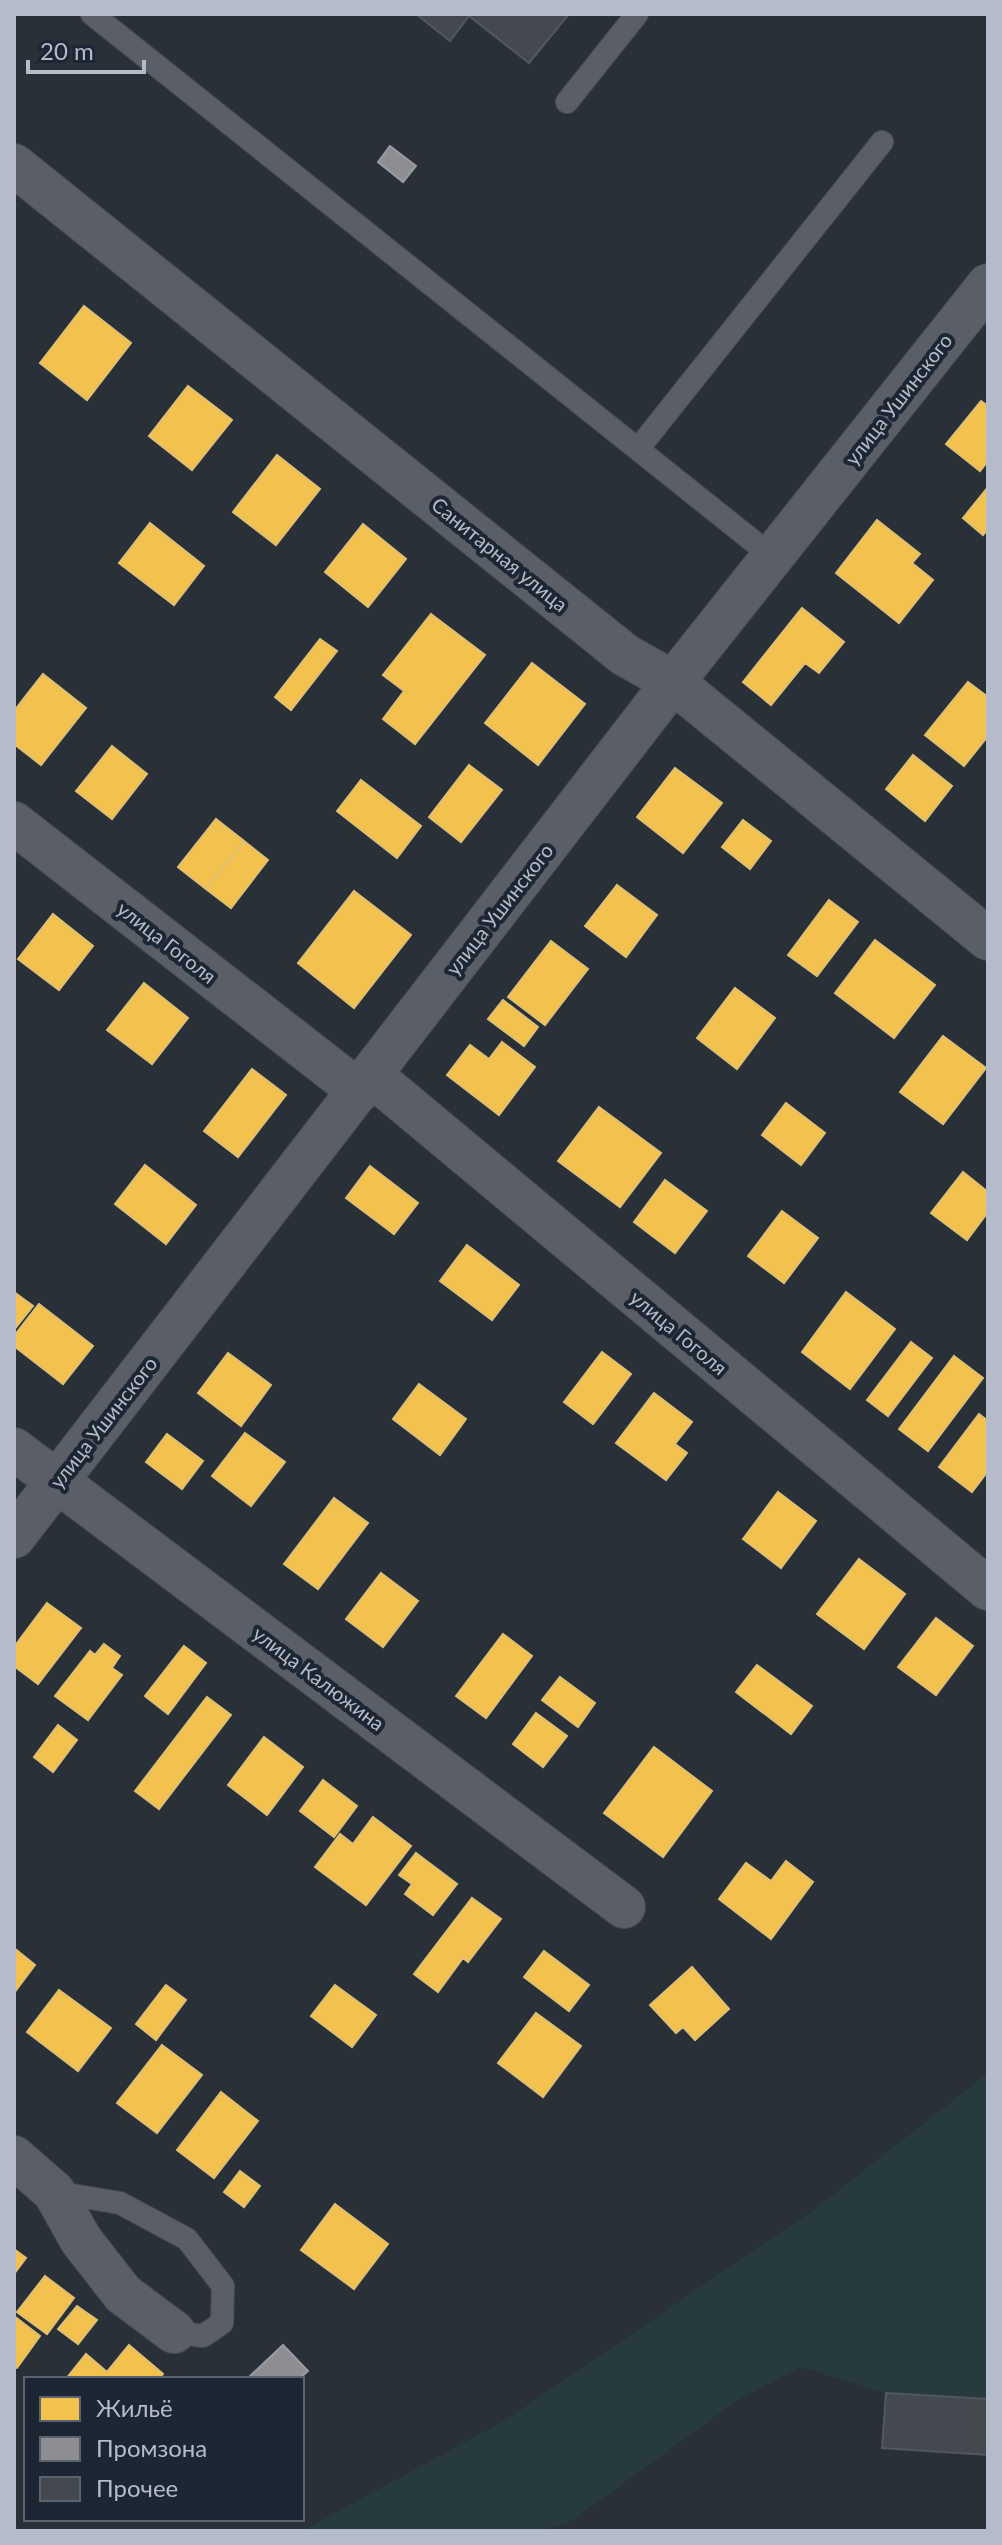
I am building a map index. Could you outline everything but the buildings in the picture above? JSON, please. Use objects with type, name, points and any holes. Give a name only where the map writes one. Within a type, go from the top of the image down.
[{"type":"street","name":"Санитарная улица","points":[[14,165],[625,655],[673,682],[988,939]]},
{"type":"street","name":"улица Ушинского","points":[[14,1537],[673,682],[982,305]]},
{"type":"street","name":"улица Гоголя","points":[[14,823],[365,1083],[988,1589]]},
{"type":"street","name":"улица Калюжина","points":[[14,1449],[624,1907]]},
{"type":"street","points":[[14,2157],[54,2192],[81,2240],[123,2294],[174,2332]]},
{"type":"lane","points":[[92,14],[773,557]]},
{"type":"lane","points":[[567,102],[637,14]]},
{"type":"lane","points":[[638,449],[882,142]]},
{"type":"lane","points":[[54,2192],[120,2203],[187,2239],[223,2286],[222,2323],[203,2336],[174,2332]]},
{"type":"green space","points":[[988,2073],[988,2399],[886,2393],[800,2367],[738,2400],[573,2520],[544,2531],[302,2531],[509,2418],[816,2208]]}]
